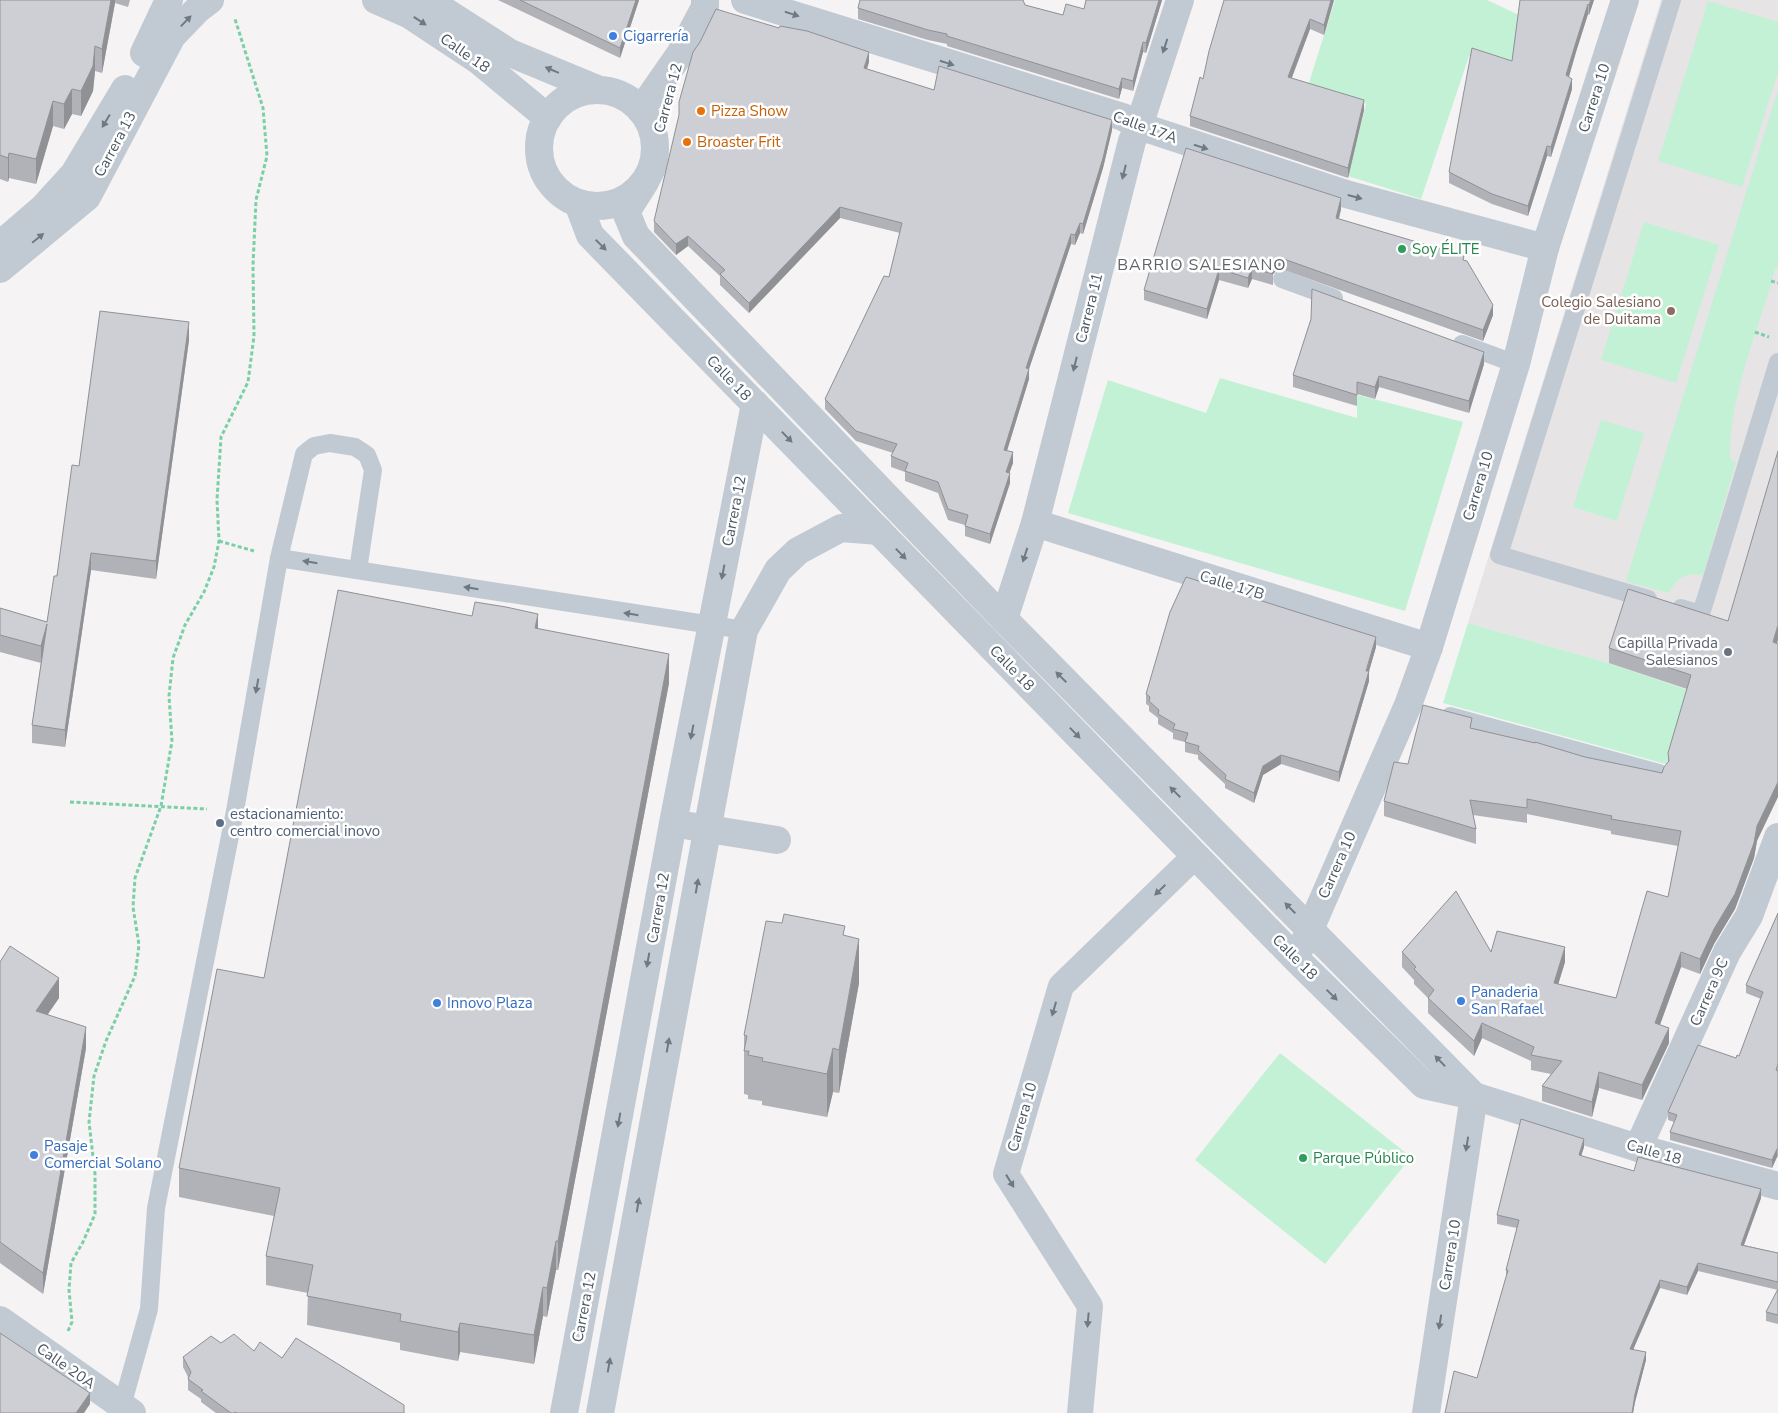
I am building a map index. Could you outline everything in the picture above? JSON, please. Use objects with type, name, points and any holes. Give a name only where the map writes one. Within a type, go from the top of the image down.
[{"type":"street","name":"Carrera 13","points":[[0,245],[44,207],[74,174],[134,75],[169,0]]},
{"type":"street","name":"Carrera 13","points":[[0,269],[87,197],[172,36],[198,9],[210,0]]},
{"type":"street","name":"Calle 18","points":[[376,0],[410,15],[478,60],[548,118]]},
{"type":"street","name":"Calle 18","points":[[421,0],[443,10],[510,53],[597,89]]},
{"type":"street","name":"Carrera 12","points":[[641,110],[680,54],[705,7],[705,0]]},
{"type":"street","name":"Calle 17A","points":[[745,0],[1122,118],[1140,126],[1346,194],[1545,248]]},
{"type":"street","name":"Carrera 11","points":[[1004,619],[1034,523],[1132,141],[1140,126],[1180,0]]},
{"type":"street","name":"Carrera 10","points":[[1297,960],[1309,928],[1421,709],[1430,648],[1516,364],[1545,248],[1625,0]]},
{"type":"street","name":"Carrera 12","points":[[656,142],[680,54]]},
{"type":"street","points":[[597,89],[614,91],[648,117],[656,142],[656,156],[652,170],[645,182],[634,193],[622,201],[608,206],[592,207],[578,203],[560,193],[547,177],[540,157],[540,136],[548,118],[564,100],[574,94],[597,89]]},
{"type":"street","name":"Calle 18","points":[[645,182],[626,212],[636,236],[1004,619],[1474,1096]]},
{"type":"street","name":"Calle 18","points":[[578,203],[590,235],[1297,960],[1424,1085],[1474,1096],[1638,1148],[1778,1186]]},
{"type":"street","name":"Carrera 12","points":[[564,1413],[673,823],[755,404]]},
{"type":"street","name":"Calle 17B","points":[[1034,523],[1430,648]]},
{"type":"street","points":[[600,1413],[744,630],[778,570],[798,551],[841,528],[879,531]]},
{"type":"street","points":[[673,823],[777,840]]},
{"type":"street","name":"Carrera 9C","points":[[1638,1148],[1727,952],[1749,916],[1778,837]]},
{"type":"street","name":"Carrera 10","points":[[1080,1413],[1090,1306],[1006,1174],[1061,986],[1195,856]]},
{"type":"street","name":"Carrera 10","points":[[1426,1413],[1474,1096]]},
{"type":"street","name":"Calle 20A","points":[[0,1320],[124,1411]]},
{"type":"lane","points":[[1672,0],[1500,555],[1701,614],[1778,362]]},
{"type":"lane","points":[[1282,279],[1348,303]]},
{"type":"lane","points":[[1450,340],[1516,364]]},
{"type":"lane","points":[[124,1411],[150,1309],[156,1208],[236,811],[279,558],[304,454],[314,446],[330,443],[355,447],[367,455],[373,470],[358,570]]},
{"type":"lane","points":[[279,558],[744,630]]},
{"type":"lane","points":[[1421,709],[1659,774]]},
{"type":"path","points":[[54,1358],[72,1322],[69,1290],[71,1263],[83,1242],[95,1214],[95,1174],[89,1122],[94,1076],[106,1041],[135,976],[139,945],[133,907],[135,878],[161,806],[172,741],[169,696],[173,658],[186,625],[204,592],[214,567],[219,541],[217,500],[221,437],[248,382],[254,336],[252,265],[256,200],[267,156],[263,108],[234,16]]},
{"type":"path","points":[[1771,281],[1778,283]]},
{"type":"path","points":[[219,541],[279,558]]},
{"type":"path","points":[[70,802],[236,811]]},
{"type":"shaded area","name":"Colegio Salesiano de Duitama","points":[[1661,0],[1778,0],[1778,716],[1609,663],[1468,623]]},
{"type":"green space","points":[[1335,0],[1487,0],[1519,15],[1512,67],[1469,56],[1421,199],[1348,176],[1366,104],[1308,86]]},
{"type":"green space","points":[[1708,1],[1778,22],[1778,72],[1742,187],[1658,161]]},
{"type":"green space","points":[[1778,90],[1778,264],[1739,387],[1731,435],[1730,459],[1736,462],[1703,575],[1686,575],[1682,577],[1668,593],[1626,581]]},
{"type":"green space","points":[[1644,222],[1719,245],[1676,383],[1601,360]]},
{"type":"green space","points":[[1220,378],[1357,418],[1357,402],[1354,394],[1463,422],[1405,611],[1068,513],[1108,380],[1206,413]]},
{"type":"green space","points":[[1601,420],[1644,433],[1617,521],[1573,507]]},
{"type":"green space","points":[[1468,623],[1609,663],[1691,691],[1669,765],[1443,703]]},
{"type":"green space","name":"Parque Público","points":[[1280,1053],[1411,1157],[1325,1264],[1195,1160]]},
{"type":"building","points":[[0,0],[111,0],[102,49],[95,46],[93,66],[81,91],[72,89],[64,104],[53,101],[36,159],[9,153],[8,158],[0,155]]},
{"type":"building","points":[[520,0],[636,0],[620,48]]},
{"type":"building","points":[[860,0],[1023,0],[1025,5],[1063,15],[1066,4],[1084,9],[1086,0],[1159,0],[1146,43],[1143,42],[1133,81],[1122,78],[1119,89],[947,36],[947,34],[858,8]]},
{"type":"building","points":[[1224,0],[1331,0],[1324,25],[1310,19],[1288,77],[1364,100],[1348,168],[1190,116],[1200,77],[1203,79]]},
{"type":"building","points":[[1520,0],[1591,0],[1588,4],[1566,75],[1572,79],[1551,147],[1547,146],[1528,206],[1492,194],[1449,172],[1472,48],[1512,61]]},
{"type":"building","points":[[716,9],[779,28],[780,26],[807,31],[869,52],[864,68],[934,90],[939,66],[1112,120],[1103,158],[1083,224],[1080,223],[1075,235],[1071,234],[1026,368],[1029,369],[1004,450],[1013,452],[1006,472],[1010,473],[990,534],[965,526],[968,515],[948,509],[938,482],[905,471],[908,463],[891,456],[897,444],[856,431],[825,399],[884,276],[889,277],[902,223],[840,207],[749,303],[720,274],[725,270],[688,236],[676,244],[654,221],[679,115],[679,102],[693,52]]},
{"type":"building","points":[[1186,148],[1341,198],[1336,218],[1464,256],[1463,260],[1467,261],[1493,305],[1483,330],[1281,258],[1272,265],[1273,274],[1252,268],[1248,278],[1219,269],[1207,309],[1144,290]]},
{"type":"building","points":[[1312,289],[1484,352],[1469,401],[1379,376],[1375,387],[1357,382],[1357,395],[1293,375],[1311,319]]},
{"type":"building","points":[[100,311],[189,322],[156,561],[91,553],[65,730],[32,725],[47,624],[41,646],[0,635],[0,608],[47,622],[54,576],[57,576],[72,465],[79,466]]},
{"type":"building","points":[[1778,451],[1778,625],[1773,642],[1778,644],[1778,782],[1757,826],[1754,843],[1735,894],[1714,929],[1700,959],[1681,952],[1655,1023],[1669,1028],[1642,1085],[1599,1072],[1592,1102],[1542,1086],[1562,1061],[1531,1055],[1534,1047],[1482,1023],[1474,1041],[1428,998],[1434,990],[1414,969],[1416,967],[1402,952],[1456,891],[1491,952],[1497,931],[1565,947],[1554,983],[1616,998],[1647,891],[1668,897],[1681,831],[1611,819],[1612,816],[1527,799],[1527,808],[1470,800],[1476,829],[1384,801],[1394,762],[1408,764],[1423,705],[1472,718],[1470,728],[1535,742],[1585,757],[1662,773],[1669,761],[1668,753],[1691,675],[1609,648],[1628,589],[1728,621]]},
{"type":"building","points":[[1186,577],[1376,637],[1366,671],[1369,671],[1339,772],[1281,755],[1263,766],[1254,793],[1225,779],[1226,775],[1198,750],[1199,746],[1185,742],[1188,733],[1173,729],[1175,724],[1158,714],[1159,710],[1149,701],[1150,697],[1146,694],[1170,612]]},
{"type":"building","name":"Innovo Plaza","points":[[338,590],[472,616],[475,602],[506,607],[538,614],[535,628],[669,654],[558,1241],[556,1241],[547,1288],[543,1287],[534,1335],[460,1323],[458,1332],[400,1321],[401,1314],[307,1296],[313,1265],[266,1256],[280,1188],[179,1168],[217,969],[264,978]]},
{"type":"building","points":[[1778,913],[1778,1064],[1776,1070],[1778,1071],[1778,1149],[1772,1160],[1670,1132],[1677,1115],[1668,1112],[1698,1045],[1736,1058],[1737,1055],[1739,1056],[1763,992],[1746,985]]},
{"type":"building","points":[[784,914],[845,926],[843,935],[859,939],[839,1050],[833,1048],[827,1074],[762,1061],[763,1058],[748,1055],[749,1051],[744,1051],[747,1036],[744,1035],[766,921],[782,923]]},
{"type":"building","name":"Pasaje Comercial Solano","points":[[10,946],[59,978],[36,1011],[86,1027],[43,1273],[0,1242],[0,962]]},
{"type":"building","points":[[1521,1119],[1584,1139],[1579,1155],[1634,1171],[1638,1157],[1761,1189],[1741,1245],[1778,1253],[1778,1282],[1698,1263],[1687,1287],[1660,1280],[1630,1349],[1646,1352],[1632,1413],[1445,1413],[1454,1371],[1477,1378],[1508,1270],[1506,1270],[1519,1220],[1497,1215]]},
{"type":"building","points":[[1778,1289],[1778,1315],[1766,1312]]},
{"type":"building","points":[[0,1333],[90,1393],[76,1413],[0,1413]]},
{"type":"building","points":[[234,1334],[254,1351],[260,1342],[282,1358],[296,1338],[404,1405],[404,1413],[231,1413],[188,1379],[191,1372],[183,1357],[211,1336],[221,1343]]},
{"type":"place","name":"Cigarrería","points":[[613,36]]},
{"type":"place","name":"Pizza Show","points":[[701,111]]},
{"type":"place","name":"Broaster Frit","points":[[687,142]]},
{"type":"place","name":"Soy ÉLITE","points":[[1402,249]]},
{"type":"place","name":"Colegio Salesiano de Duitama","points":[[1671,311]]},
{"type":"place","name":"Capilla Privada Salesianos","points":[[1728,652]]},
{"type":"place","name":"estacionamiento: centro comercial inovo","points":[[220,823]]},
{"type":"place","name":"Panaderia San Rafael","points":[[1461,1001]]},
{"type":"place","name":"Innovo Plaza","points":[[437,1003]]},
{"type":"place","name":"Pasaje Comercial Solano","points":[[34,1155]]},
{"type":"place","name":"Parque Público","points":[[1303,1158]]},
{"type":"district","name":"BARRIO SALESIANO","points":[[1202,265]]}]
